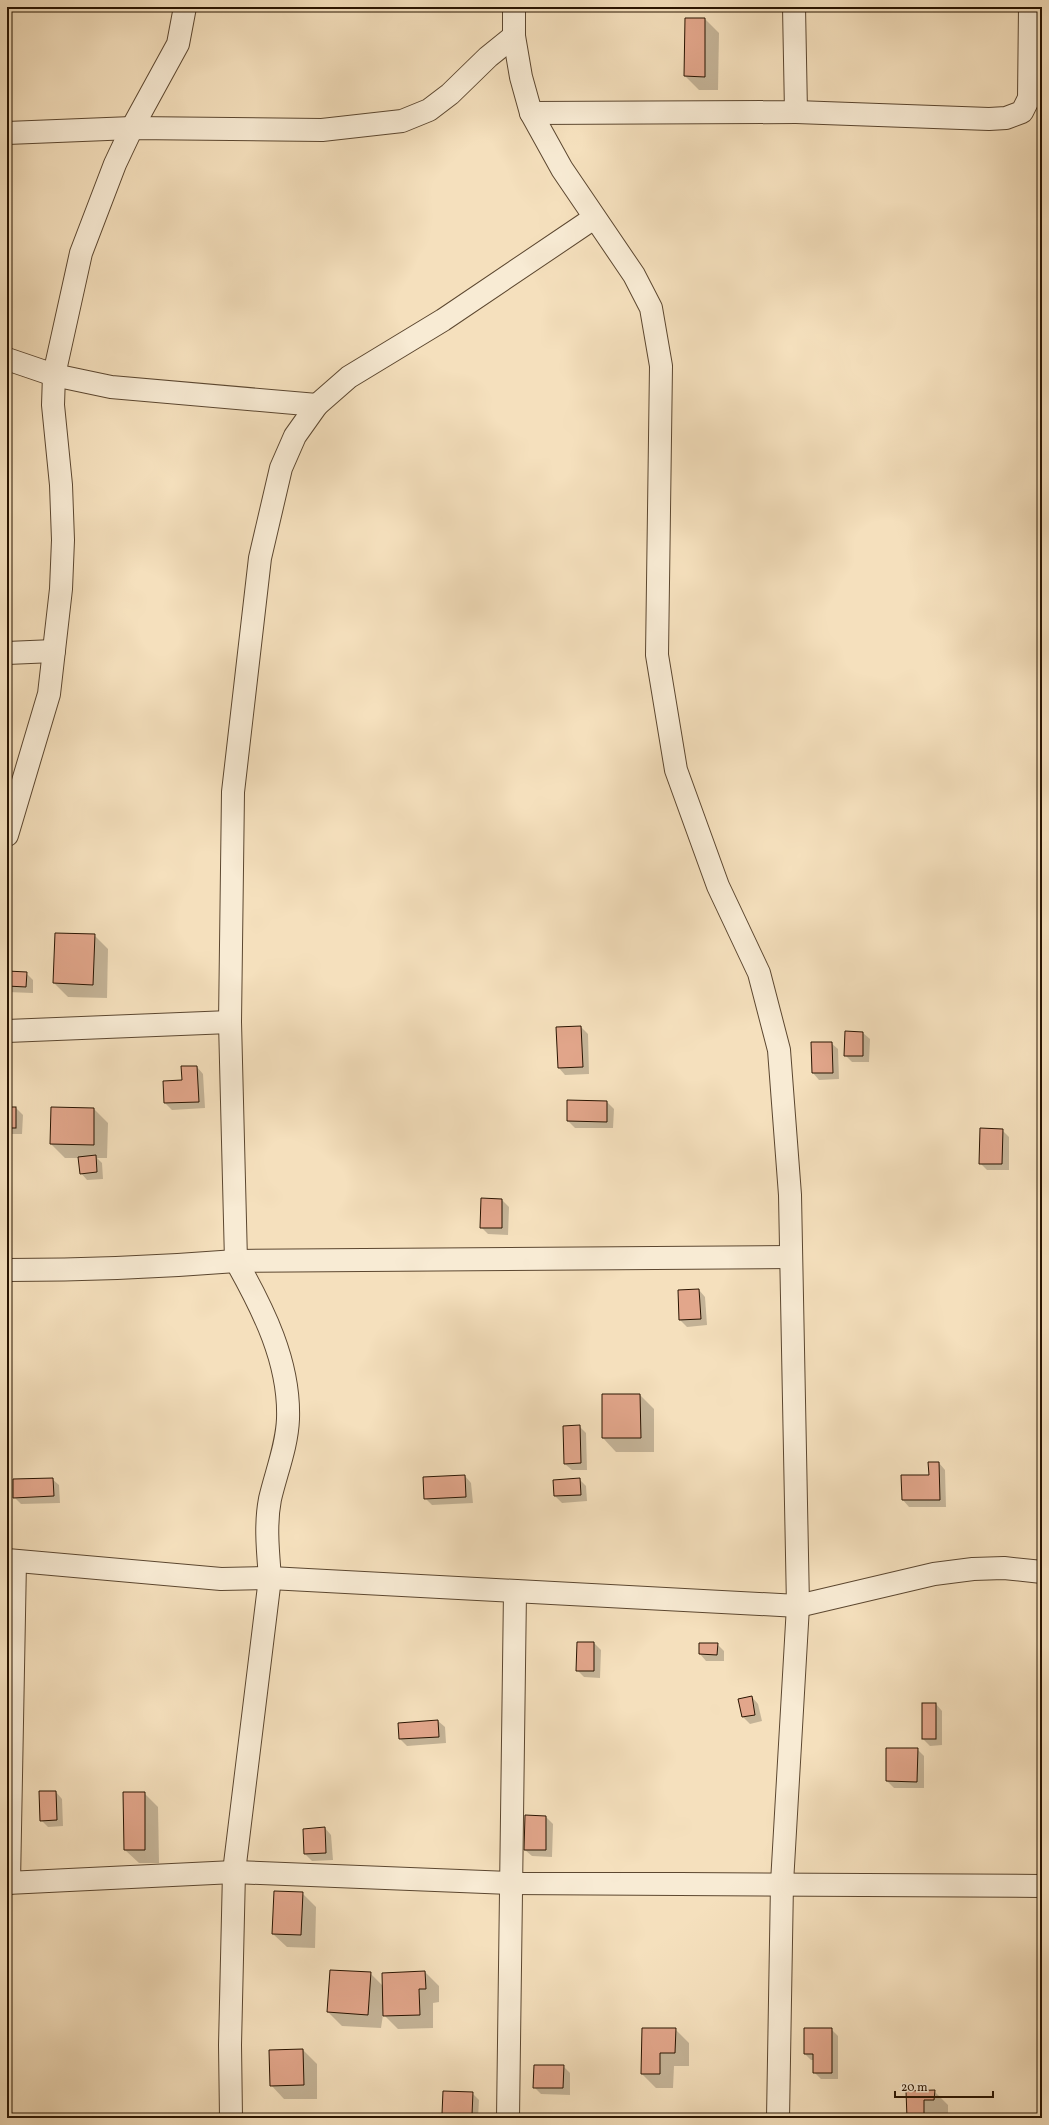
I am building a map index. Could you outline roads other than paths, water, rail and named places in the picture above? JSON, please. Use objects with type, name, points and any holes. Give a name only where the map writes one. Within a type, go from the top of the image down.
[{"type":"street","points":[[7,835],[49,694],[61,589],[63,540],[61,485],[52,405],[54,375],[81,253],[115,164],[132,128],[178,44],[185,7]]},
{"type":"street","points":[[514,7],[514,36],[521,77],[531,113],[562,170],[634,274],[651,308],[661,366],[658,655],[676,770],[718,886],[759,973],[779,1050],[790,1195],[798,1606],[782,1883],[778,2118]]},
{"type":"street","points":[[794,7],[796,112]]},
{"type":"street","points":[[531,113],[796,112],[988,119],[1006,118],[1022,112],[1029,98],[1030,7]]},
{"type":"street","points":[[7,133],[132,128],[322,130],[402,121],[429,110],[450,94],[488,57],[514,36]]},
{"type":"street","points":[[231,2118],[230,2045],[234,1872],[270,1578],[267,1538],[270,1500],[288,1419],[286,1383],[280,1354],[254,1293],[236,1261],[230,1022],[233,792],[260,558],[281,468],[295,436],[317,405],[349,377],[443,320],[594,218]]},
{"type":"street","points":[[7,359],[54,375],[111,387],[317,405]]},
{"type":"street","points":[[7,653],[54,650]]},
{"type":"street","points":[[7,1031],[230,1022]]},
{"type":"street","points":[[7,1270],[125,1269],[236,1261],[791,1257]]},
{"type":"street","points":[[1042,1572],[1004,1568],[973,1569],[934,1574],[798,1606],[270,1578],[220,1580],[11,1561],[8,1883],[234,1872],[510,1883],[782,1883],[1042,1886]]},
{"type":"street","points":[[508,2118],[510,1883],[516,1591]]}]
